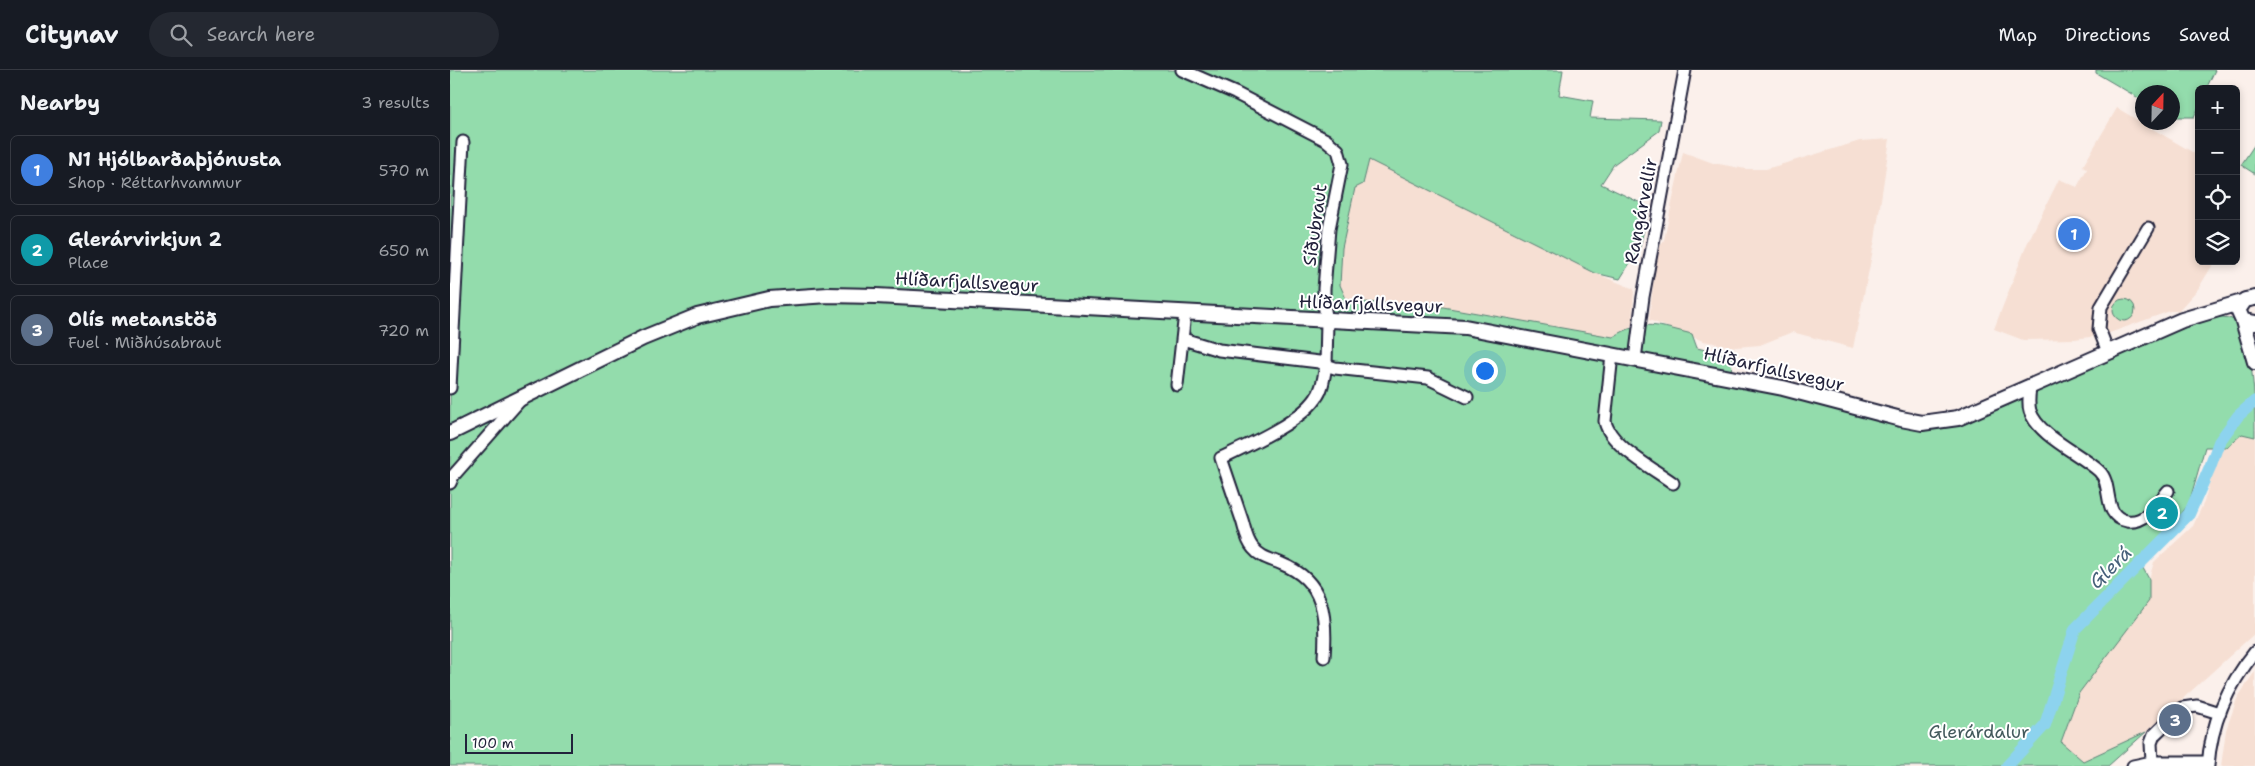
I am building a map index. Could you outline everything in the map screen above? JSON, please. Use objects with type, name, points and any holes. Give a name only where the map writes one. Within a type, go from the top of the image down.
[{"type":"main road","name":"Hlíðarfjallsvegur","points":[[450,434],[678,322],[718,309],[769,299],[810,296],[876,296],[1328,322],[1406,323],[1465,327],[1783,388],[1894,418],[1922,423],[1958,418],[2182,320],[2251,298]]},
{"type":"main road","points":[[2251,298],[2238,310],[2246,321],[2255,360]]},
{"type":"main road","name":"Hlíðarfjallsvegur","points":[[2208,312],[2246,321]]},
{"type":"main road","points":[[2255,354],[2255,360]]},
{"type":"street","name":"Síðubraut","points":[[1182,70],[1235,93],[1326,140],[1338,150],[1342,164],[1329,229],[1324,305],[1328,322],[1326,365],[1323,383],[1316,398],[1304,410],[1271,435],[1221,458],[1251,546],[1263,557],[1289,567],[1301,575],[1320,599],[1326,622],[1324,657]]},
{"type":"street","name":"Rangárvellir","points":[[1635,359],[1643,298],[1685,70]]},
{"type":"street","points":[[450,388],[463,142]]},
{"type":"street","points":[[2108,352],[2099,329],[2101,307],[2148,228]]},
{"type":"street","points":[[1177,385],[1179,348],[1183,339],[1185,313]]},
{"type":"street","points":[[1183,339],[1219,350],[1326,365],[1335,368],[1428,378],[1467,396]]},
{"type":"street","points":[[1612,355],[1605,421],[1607,432],[1625,448],[1673,483]]},
{"type":"street","points":[[2030,388],[2029,407],[2034,420],[2062,445],[2099,471],[2107,485],[2109,504],[2116,516],[2129,521],[2143,518],[2168,491]]},
{"type":"street","name":"Hlíðarfjallsvegur","points":[[450,483],[453,476],[522,398]]},
{"type":"street","points":[[2133,766],[2152,762],[2208,764],[2212,737],[2220,713],[2231,688],[2255,652]]},
{"type":"street","points":[[2152,762],[2151,742],[2154,735],[2182,708],[2197,706],[2220,713]]},
{"type":"shaded area","points":[[2117,108],[2135,119],[2135,130],[2155,130],[2195,154],[2195,265],[2213,265],[2198,289],[2178,311],[2170,311],[2104,335],[2075,339],[2023,340],[1994,329],[2027,244],[2059,179],[2077,187],[2087,169],[2083,166]]},
{"type":"shaded area","points":[[1890,139],[1875,240],[1853,348],[1792,332],[1760,345],[1736,347],[1703,341],[1649,320],[1657,251],[1664,240],[1683,152],[1713,163],[1746,169],[1766,169],[1860,141]]},
{"type":"shaded area","points":[[1369,159],[1595,273],[1634,289],[1632,324],[1625,335],[1613,337],[1443,307],[1347,301],[1340,285],[1342,248],[1355,188],[1363,184]]},
{"type":"shaded area","points":[[2255,429],[2255,633],[2146,732],[2083,761],[2061,743],[2079,693],[2148,601],[2149,579],[2154,562],[2193,526],[2204,502],[2215,463],[2230,432]]},
{"type":"shaded area","points":[[2255,671],[2255,766],[2221,766],[2226,730],[2237,699]]},
{"type":"green space","name":"Glerárdalur","points":[[450,70],[1563,70],[1559,95],[1593,101],[1590,118],[1661,120],[1659,131],[1614,164],[1601,184],[1649,207],[1640,247],[1620,279],[1595,273],[1369,160],[1363,184],[1355,188],[1342,248],[1340,285],[1347,301],[1443,307],[1613,337],[1634,327],[1661,326],[1692,334],[1697,348],[1732,356],[1731,380],[1925,427],[2210,315],[2229,318],[2239,322],[2251,364],[2255,437],[2242,434],[2227,447],[2205,447],[2189,503],[2170,530],[2139,561],[2149,579],[2149,601],[2079,693],[2061,742],[2083,761],[2146,732],[2108,766],[450,766]]},
{"type":"green space","points":[[2096,70],[2215,70],[2208,85],[2195,85],[2194,117],[2180,117],[2180,85],[2135,85],[2135,96],[2096,73]]},
{"type":"green space","points":[[2255,144],[2255,174],[2241,165]]},
{"type":"green space","points":[[2124,299],[2132,302],[2135,310],[2132,318],[2124,321],[2116,318],[2113,310],[2116,302]]},
{"type":"waterway","name":"Glerá","points":[[2007,766],[2045,725],[2075,629],[2189,514],[2219,442],[2238,416],[2255,401]]},
{"type":"place","name":"N1 Hjólbarðaþjónusta","points":[[2074,234]]},
{"type":"place","name":"Glerárvirkjun 2","points":[[2162,513]]},
{"type":"place","name":"Olís metanstöð","points":[[2175,720]]}]
